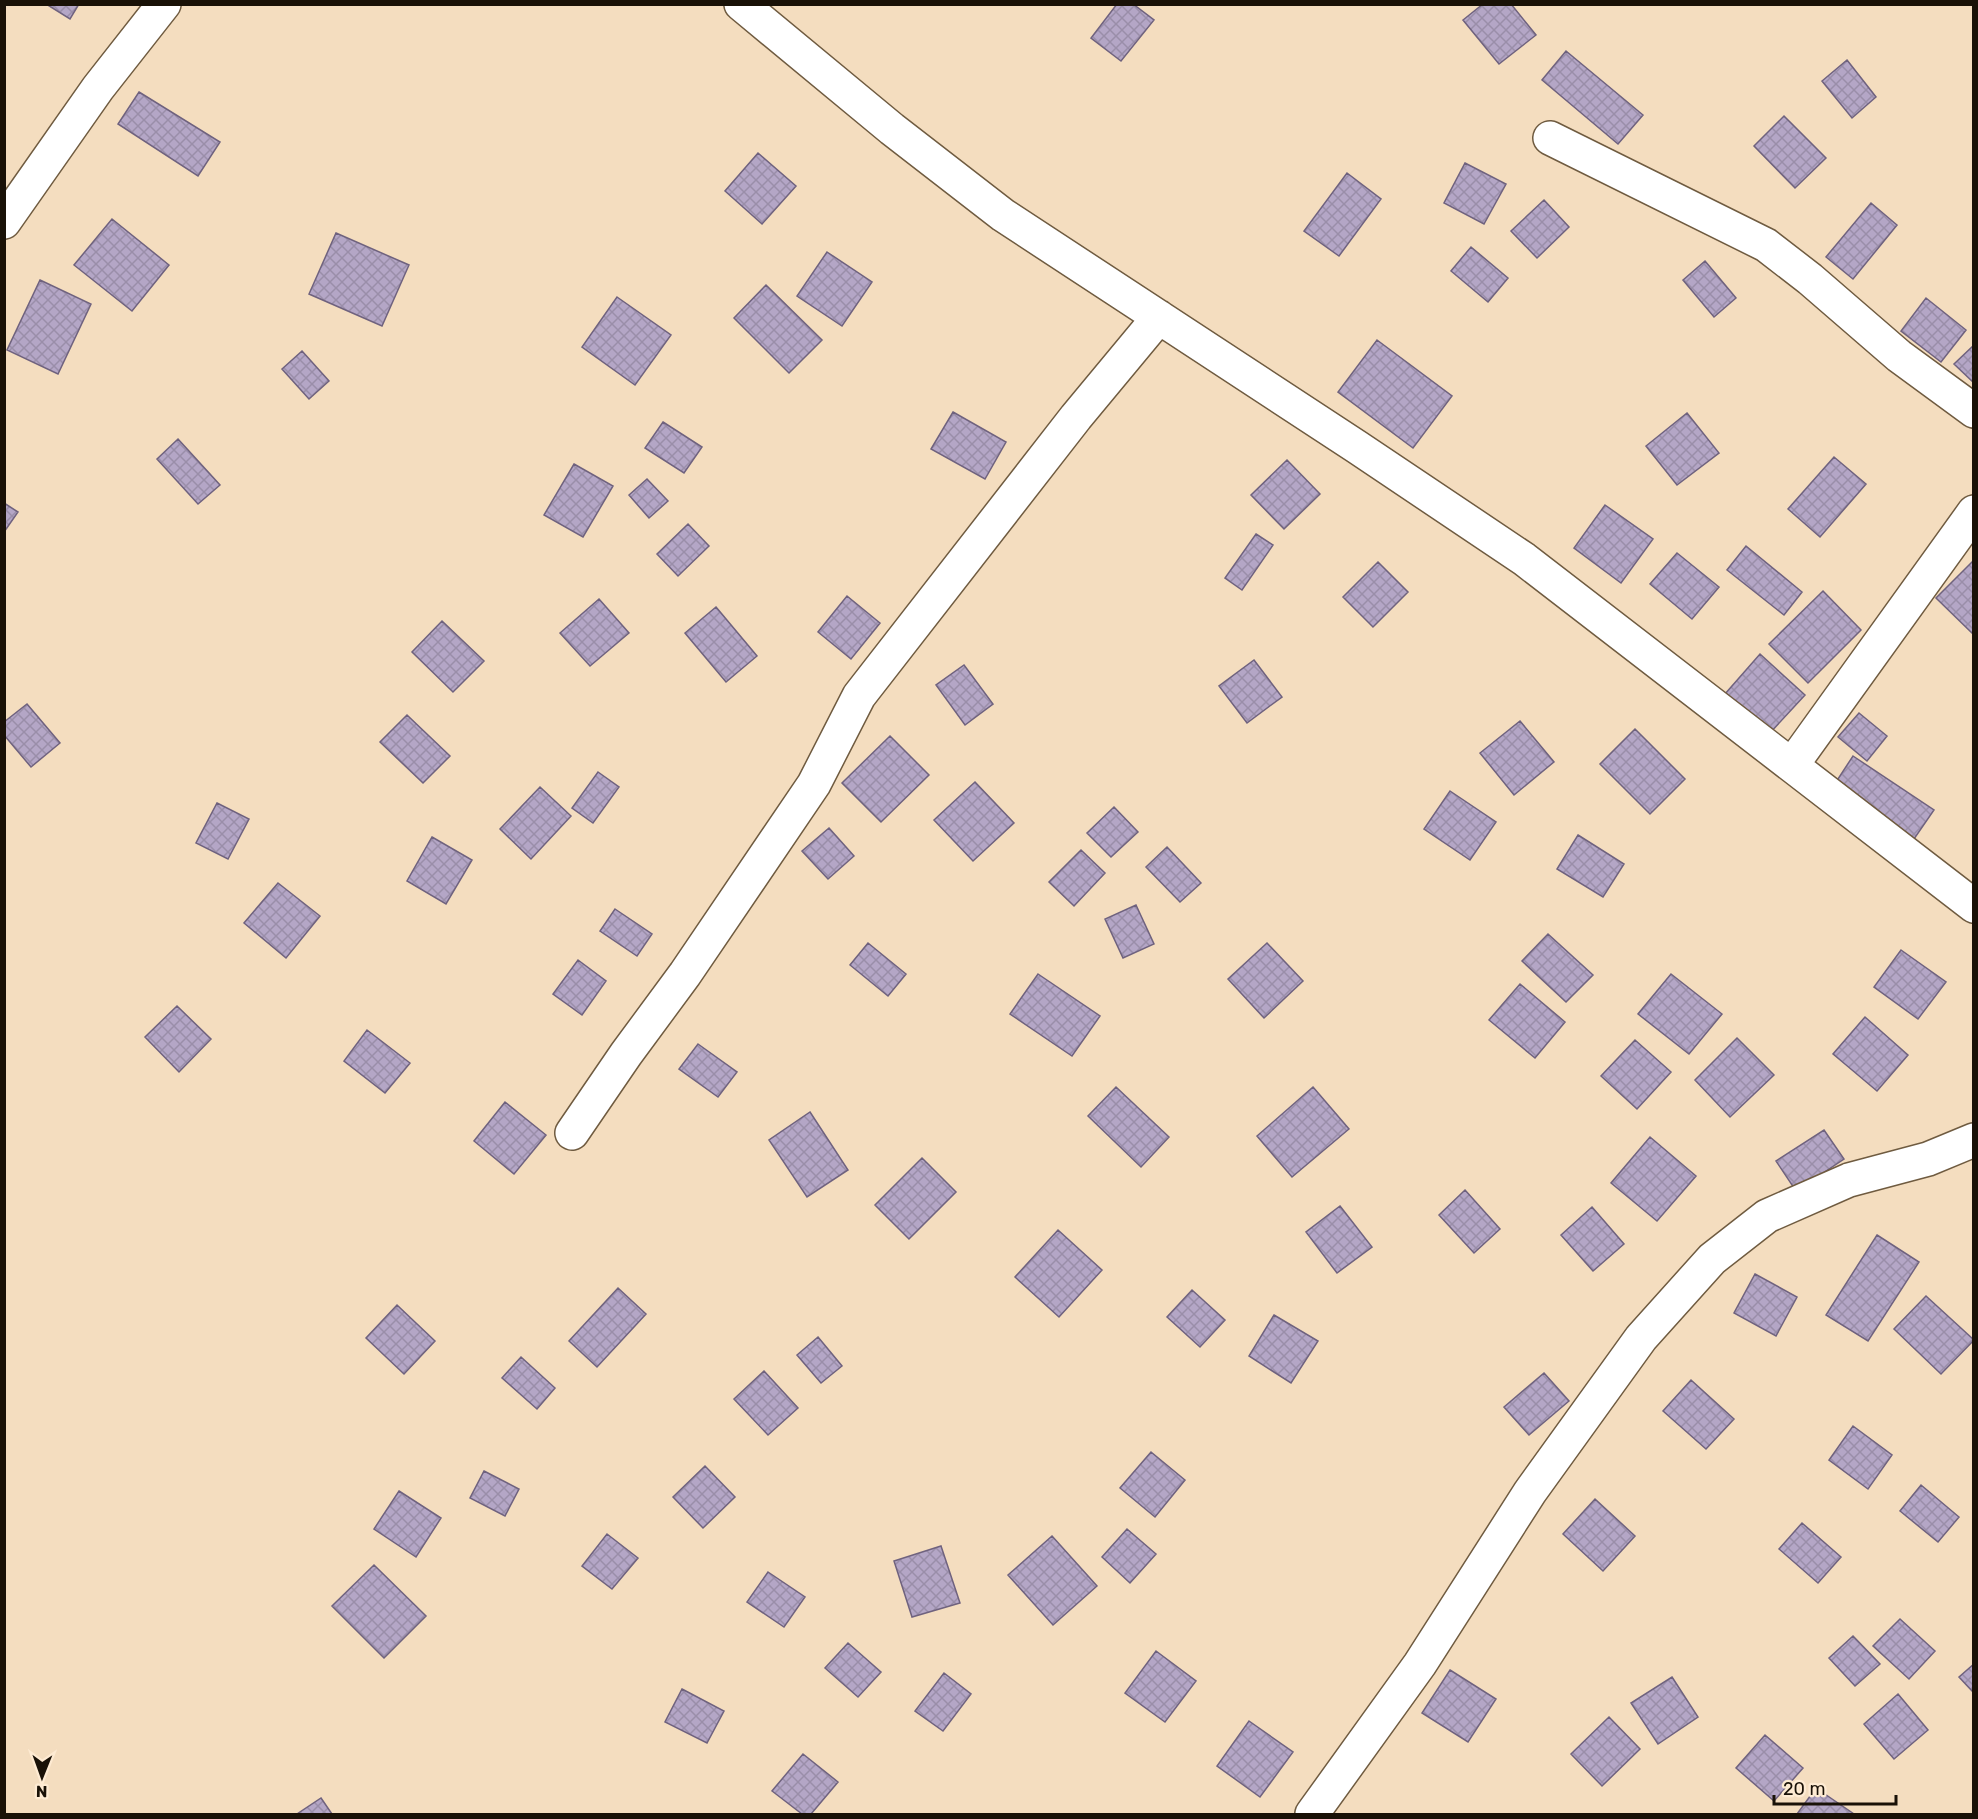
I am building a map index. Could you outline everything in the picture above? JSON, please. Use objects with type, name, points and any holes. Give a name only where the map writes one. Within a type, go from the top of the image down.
[{"type":"street","points":[[4,222],[98,88],[164,4]]},
{"type":"street","points":[[741,4],[892,129],[1003,215],[1524,559],[1974,906]]},
{"type":"street","points":[[1551,138],[1766,245],[1810,279],[1899,356],[1974,411]]},
{"type":"street","points":[[572,1133],[685,974],[814,784],[859,696],[1076,417],[1159,317]]},
{"type":"street","points":[[1792,765],[1974,512]]},
{"type":"street","points":[[1312,1815],[1420,1664],[1530,1492],[1641,1338],[1712,1259],[1767,1216],[1849,1180],[1928,1159],[1974,1140]]},
{"type":"building","points":[[46,4],[79,4],[70,19]]},
{"type":"building","points":[[1117,4],[1133,4],[1154,20],[1121,61],[1091,38]]},
{"type":"building","points":[[1483,4],[1511,4],[1536,35],[1499,64],[1463,20]]},
{"type":"building","points":[[1566,51],[1643,115],[1618,144],[1542,80]]},
{"type":"building","points":[[1847,60],[1876,97],[1852,118],[1822,81]]},
{"type":"building","points":[[139,92],[220,142],[198,176],[118,124]]},
{"type":"building","points":[[1784,116],[1826,158],[1795,188],[1754,146]]},
{"type":"building","points":[[758,153],[796,186],[762,224],[725,191]]},
{"type":"building","points":[[1465,163],[1506,184],[1484,224],[1444,203]]},
{"type":"building","points":[[1347,173],[1381,199],[1339,256],[1304,231]]},
{"type":"building","points":[[1544,200],[1569,227],[1537,258],[1511,231]]},
{"type":"building","points":[[1871,203],[1897,225],[1853,279],[1826,257]]},
{"type":"building","points":[[112,219],[169,265],[132,311],[74,265]]},
{"type":"building","points":[[336,233],[409,265],[382,326],[309,294]]},
{"type":"building","points":[[1471,247],[1508,278],[1488,302],[1451,271]]},
{"type":"building","points":[[827,252],[872,282],[842,326],[797,296]]},
{"type":"building","points":[[1705,261],[1736,298],[1714,317],[1683,280]]},
{"type":"building","points":[[40,280],[91,304],[58,374],[7,350]]},
{"type":"building","points":[[766,285],[822,340],[789,373],[734,318]]},
{"type":"building","points":[[617,297],[671,335],[635,385],[582,347]]},
{"type":"building","points":[[1926,298],[1966,330],[1941,362],[1901,331]]},
{"type":"building","points":[[1377,340],[1452,396],[1413,448],[1338,392]]},
{"type":"building","points":[[1974,345],[1974,383],[1954,364]]},
{"type":"building","points":[[302,351],[329,381],[309,399],[282,369]]},
{"type":"building","points":[[953,412],[1006,442],[985,479],[931,449]]},
{"type":"building","points":[[1687,413],[1719,453],[1677,485],[1646,446]]},
{"type":"building","points":[[663,422],[702,447],[684,473],[645,448]]},
{"type":"building","points":[[178,439],[220,485],[198,504],[157,459]]},
{"type":"building","points":[[1834,457],[1866,484],[1820,537],[1788,509]]},
{"type":"building","points":[[1287,460],[1320,494],[1284,529],[1251,495]]},
{"type":"building","points":[[574,464],[613,486],[583,537],[544,515]]},
{"type":"building","points":[[647,479],[668,501],[649,518],[629,495]]},
{"type":"building","points":[[4,503],[18,512],[4,532]]},
{"type":"building","points":[[1605,505],[1653,539],[1621,583],[1574,548]]},
{"type":"building","points":[[688,524],[709,546],[678,576],[657,554]]},
{"type":"building","points":[[1256,534],[1273,545],[1242,590],[1225,578]]},
{"type":"building","points":[[1746,546],[1802,592],[1784,615],[1727,570]]},
{"type":"building","points":[[1677,553],[1719,587],[1692,619],[1650,584]]},
{"type":"building","points":[[1974,560],[1974,635],[1936,598]]},
{"type":"building","points":[[1378,562],[1408,592],[1373,627],[1343,597]]},
{"type":"building","points":[[1823,591],[1861,630],[1808,683],[1769,644]]},
{"type":"building","points":[[847,596],[880,623],[851,659],[818,632]]},
{"type":"building","points":[[599,599],[629,633],[590,666],[560,633]]},
{"type":"building","points":[[716,607],[757,656],[726,682],[685,633]]},
{"type":"building","points":[[442,621],[484,661],[453,692],[412,652]]},
{"type":"building","points":[[1760,654],[1805,695],[1769,734],[1725,694]]},
{"type":"building","points":[[1254,660],[1282,697],[1247,723],[1219,686]]},
{"type":"building","points":[[964,665],[993,704],[965,725],[936,685]]},
{"type":"building","points":[[27,704],[60,743],[31,767],[4,735],[4,722]]},
{"type":"building","points":[[1859,713],[1887,736],[1867,761],[1838,737]]},
{"type":"building","points":[[407,715],[450,756],[423,783],[380,742]]},
{"type":"building","points":[[1520,721],[1554,762],[1514,795],[1480,753]]},
{"type":"building","points":[[1635,729],[1685,779],[1650,814],[1600,764]]},
{"type":"building","points":[[890,736],[929,775],[881,822],[842,783]]},
{"type":"building","points":[[1853,756],[1934,810],[1914,839],[1834,785]]},
{"type":"building","points":[[598,772],[619,787],[593,823],[572,808]]},
{"type":"building","points":[[975,782],[1014,823],[973,861],[934,820]]},
{"type":"building","points":[[540,787],[571,816],[531,859],[500,829]]},
{"type":"building","points":[[1450,791],[1496,822],[1470,860],[1424,829]]},
{"type":"building","points":[[217,803],[249,819],[228,859],[196,843]]},
{"type":"building","points":[[1114,807],[1138,832],[1111,857],[1087,833]]},
{"type":"building","points":[[829,828],[854,856],[828,879],[802,851]]},
{"type":"building","points":[[1578,835],[1624,864],[1603,897],[1557,869]]},
{"type":"building","points":[[432,837],[472,860],[446,904],[407,881]]},
{"type":"building","points":[[1167,847],[1201,883],[1180,902],[1146,867]]},
{"type":"building","points":[[1081,850],[1105,873],[1074,906],[1049,882]]},
{"type":"building","points":[[278,883],[320,916],[286,958],[244,923]]},
{"type":"building","points":[[1136,905],[1154,944],[1123,958],[1105,919]]},
{"type":"building","points":[[615,909],[652,934],[637,956],[600,931]]},
{"type":"building","points":[[1548,934],[1593,975],[1566,1002],[1522,961]]},
{"type":"building","points":[[868,943],[906,974],[888,996],[850,965]]},
{"type":"building","points":[[1267,943],[1303,981],[1264,1018],[1228,979]]},
{"type":"building","points":[[1901,950],[1946,982],[1918,1019],[1874,987]]},
{"type":"building","points":[[578,960],[606,981],[582,1015],[553,994]]},
{"type":"building","points":[[1038,974],[1100,1016],[1072,1056],[1010,1014]]},
{"type":"building","points":[[1671,974],[1722,1014],[1689,1054],[1638,1014]]},
{"type":"building","points":[[1520,984],[1565,1022],[1535,1058],[1489,1020]]},
{"type":"building","points":[[177,1006],[211,1039],[179,1072],[145,1037]]},
{"type":"building","points":[[1865,1017],[1908,1055],[1877,1091],[1833,1054]]},
{"type":"building","points":[[367,1030],[410,1063],[385,1093],[344,1061]]},
{"type":"building","points":[[1737,1038],[1774,1075],[1730,1117],[1695,1080]]},
{"type":"building","points":[[1635,1040],[1671,1072],[1637,1109],[1601,1076]]},
{"type":"building","points":[[698,1044],[737,1072],[718,1097],[679,1069]]},
{"type":"building","points":[[1116,1087],[1169,1137],[1141,1167],[1088,1116]]},
{"type":"building","points":[[1313,1087],[1349,1129],[1292,1177],[1257,1136]]},
{"type":"building","points":[[505,1102],[546,1135],[514,1174],[474,1141]]},
{"type":"building","points":[[810,1112],[848,1170],[807,1197],[769,1140]]},
{"type":"building","points":[[1824,1130],[1844,1159],[1796,1191],[1776,1161]]},
{"type":"building","points":[[1650,1137],[1696,1176],[1657,1221],[1611,1183]]},
{"type":"building","points":[[922,1158],[956,1192],[909,1239],[875,1205]]},
{"type":"building","points":[[1465,1190],[1500,1229],[1474,1253],[1439,1215]]},
{"type":"building","points":[[1340,1206],[1372,1247],[1337,1273],[1306,1232]]},
{"type":"building","points":[[1592,1207],[1624,1244],[1593,1271],[1561,1235]]},
{"type":"building","points":[[1058,1230],[1102,1270],[1059,1317],[1015,1277]]},
{"type":"building","points":[[1877,1235],[1919,1262],[1868,1341],[1826,1315]]},
{"type":"building","points":[[1755,1274],[1797,1297],[1776,1336],[1734,1313]]},
{"type":"building","points":[[618,1288],[646,1314],[597,1367],[569,1341]]},
{"type":"building","points":[[1192,1290],[1225,1320],[1200,1347],[1167,1317]]},
{"type":"building","points":[[1926,1296],[1974,1340],[1941,1374],[1894,1329]]},
{"type":"building","points":[[397,1305],[435,1341],[404,1374],[366,1338]]},
{"type":"building","points":[[1274,1315],[1318,1341],[1291,1383],[1249,1356]]},
{"type":"building","points":[[818,1337],[842,1366],[821,1383],[797,1355]]},
{"type":"building","points":[[521,1357],[555,1388],[537,1409],[502,1378]]},
{"type":"building","points":[[764,1371],[798,1408],[768,1435],[734,1399]]},
{"type":"building","points":[[1544,1373],[1569,1401],[1529,1435],[1504,1407]]},
{"type":"building","points":[[1691,1380],[1734,1419],[1706,1449],[1663,1411]]},
{"type":"building","points":[[1853,1426],[1892,1455],[1868,1489],[1829,1460]]},
{"type":"building","points":[[1151,1452],[1185,1480],[1155,1517],[1120,1488]]},
{"type":"building","points":[[705,1466],[735,1497],[703,1528],[673,1497]]},
{"type":"building","points":[[484,1471],[519,1489],[505,1516],[470,1498]]},
{"type":"building","points":[[1921,1485],[1959,1517],[1938,1542],[1900,1511]]},
{"type":"building","points":[[399,1491],[441,1518],[416,1557],[374,1529]]},
{"type":"building","points":[[1595,1499],[1635,1536],[1603,1571],[1563,1534]]},
{"type":"building","points":[[1802,1523],[1841,1557],[1818,1583],[1779,1549]]},
{"type":"building","points":[[1127,1529],[1156,1554],[1130,1583],[1102,1557]]},
{"type":"building","points":[[607,1534],[638,1558],[612,1589],[582,1566]]},
{"type":"building","points":[[1052,1536],[1097,1586],[1053,1625],[1008,1575]]},
{"type":"building","points":[[941,1546],[960,1603],[912,1617],[894,1561]]},
{"type":"building","points":[[374,1565],[426,1616],[384,1658],[332,1606]]},
{"type":"building","points":[[768,1572],[805,1597],[784,1627],[747,1602]]},
{"type":"building","points":[[1900,1619],[1935,1651],[1909,1679],[1873,1646]]},
{"type":"building","points":[[1853,1636],[1880,1664],[1855,1686],[1829,1658]]},
{"type":"building","points":[[848,1643],[881,1672],[858,1697],[825,1668]]},
{"type":"building","points":[[1156,1651],[1196,1681],[1165,1722],[1125,1693]]},
{"type":"building","points":[[1974,1664],[1974,1693],[1959,1677]]},
{"type":"building","points":[[1450,1670],[1496,1699],[1468,1742],[1422,1713]]},
{"type":"building","points":[[944,1673],[971,1694],[943,1731],[915,1711]]},
{"type":"building","points":[[1672,1677],[1698,1717],[1658,1744],[1631,1703]]},
{"type":"building","points":[[682,1689],[724,1711],[707,1743],[665,1722]]},
{"type":"building","points":[[1898,1694],[1928,1730],[1894,1759],[1864,1724]]},
{"type":"building","points":[[1609,1717],[1640,1749],[1602,1786],[1571,1754]]},
{"type":"building","points":[[1249,1721],[1293,1752],[1260,1797],[1217,1766]]},
{"type":"building","points":[[1765,1735],[1803,1768],[1774,1801],[1736,1768]]},
{"type":"building","points":[[803,1754],[838,1782],[811,1814],[802,1814],[772,1791]]},
{"type":"building","points":[[1816,1788],[1854,1814],[1797,1814]]},
{"type":"building","points":[[321,1798],[332,1814],[297,1814]]}]
